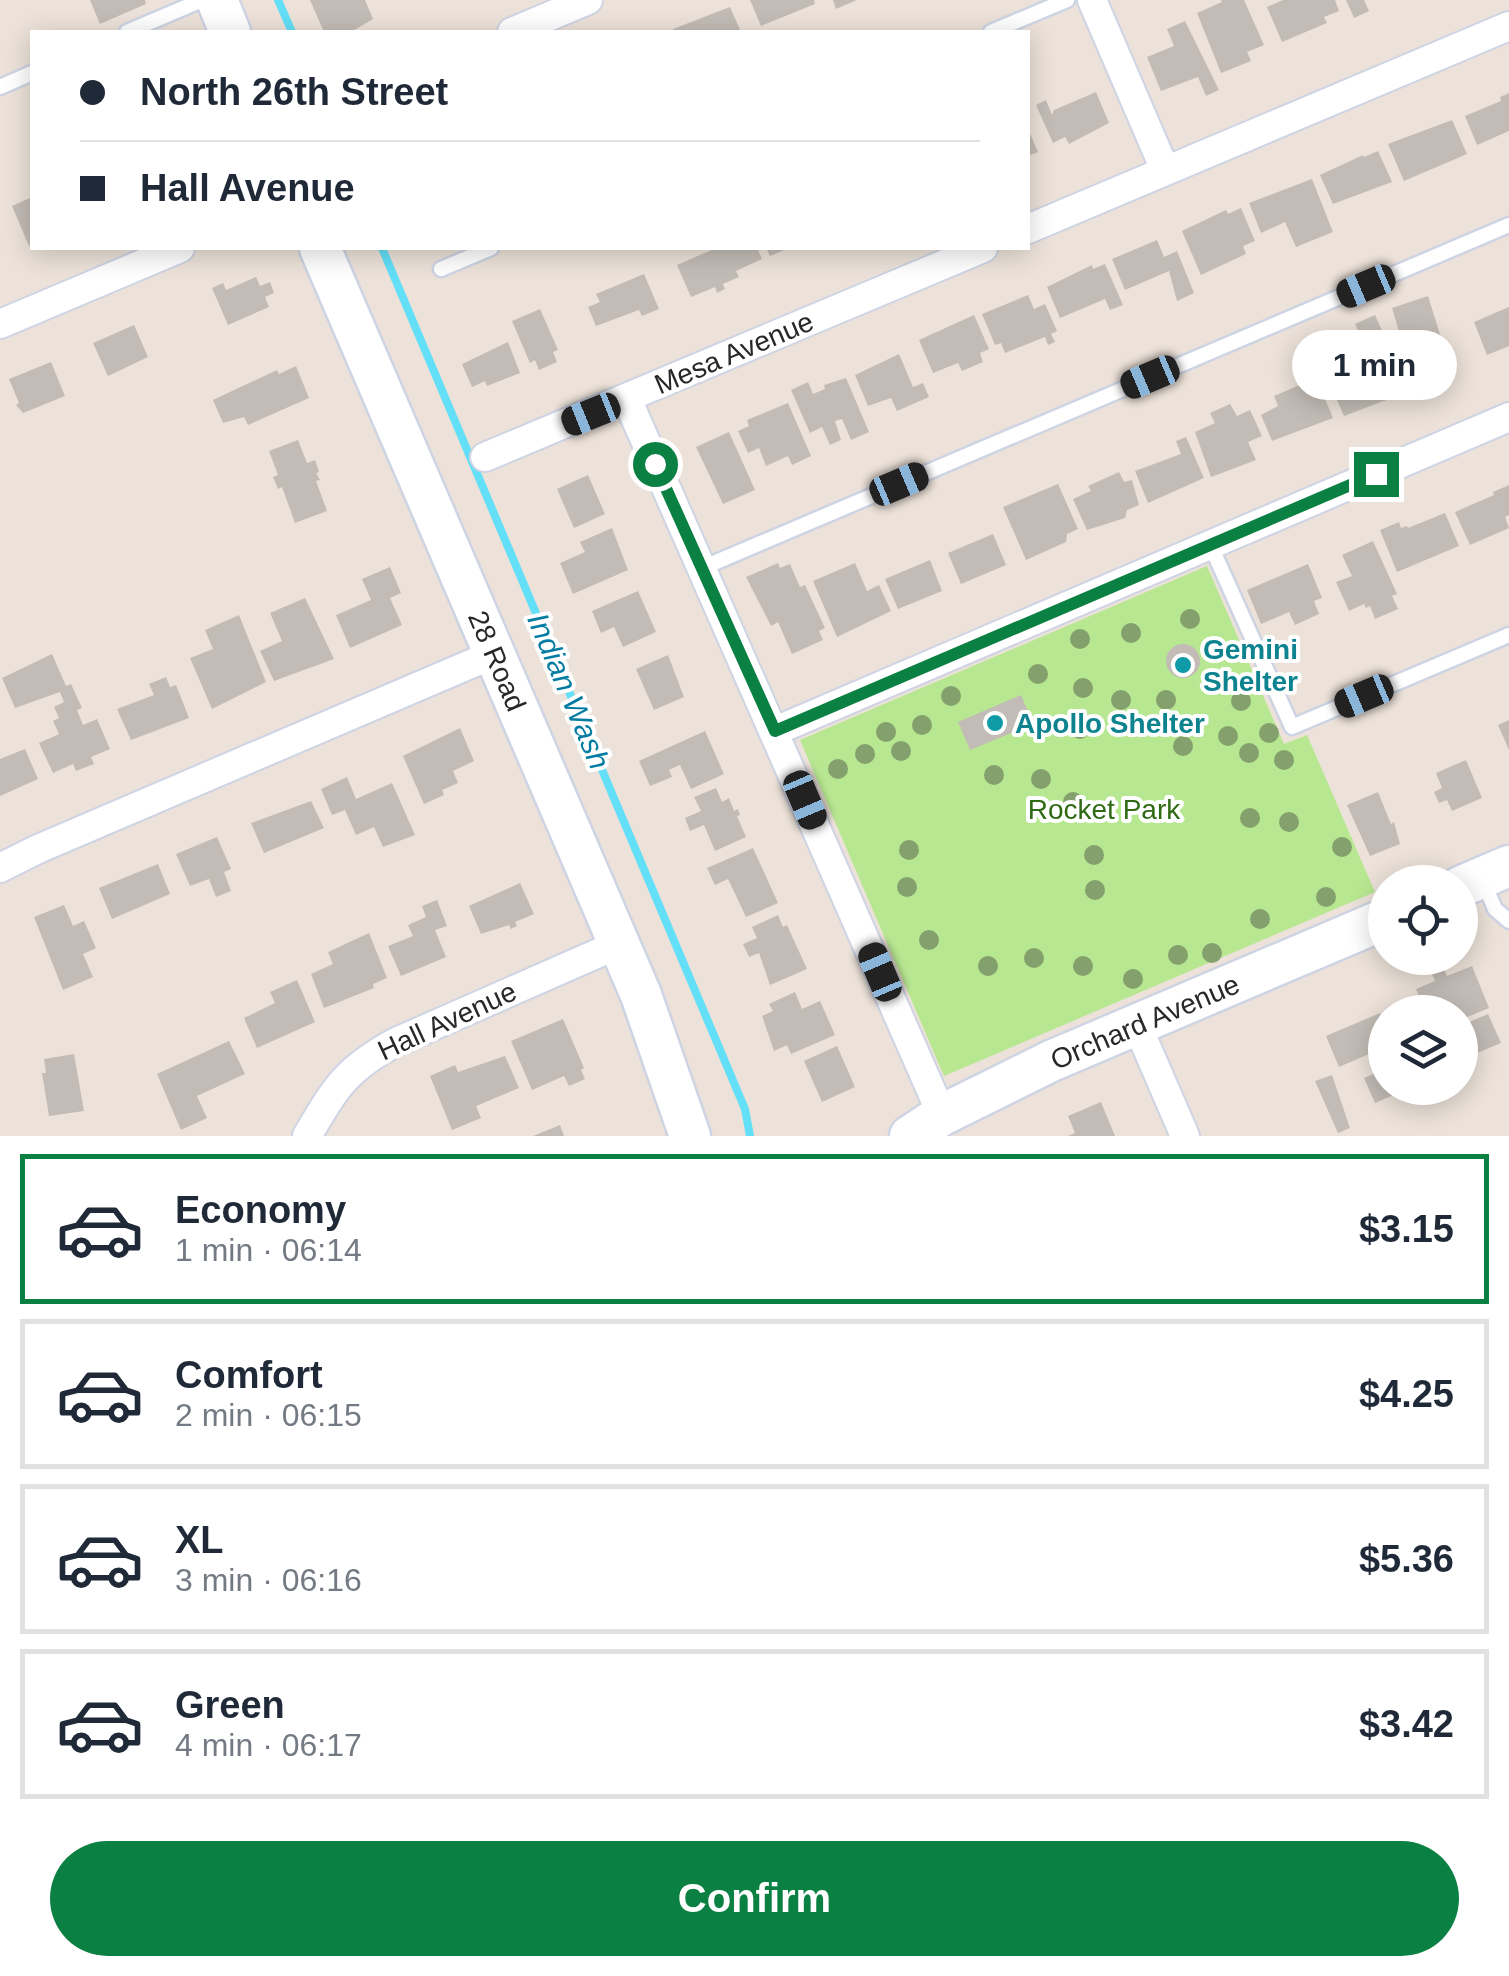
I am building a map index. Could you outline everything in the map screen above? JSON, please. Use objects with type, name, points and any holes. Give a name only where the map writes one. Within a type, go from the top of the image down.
[{"type":"main road","points":[[217,0],[229,30]]},
{"type":"main road","name":"28 Road","points":[[321,250],[619,944],[690,1136]]},
{"type":"main road","name":"Orchard Avenue","points":[[919,1131],[1051,1061],[1368,926]]},
{"type":"main road","name":"28 Road","points":[[658,1136],[668,1078]]},
{"type":"street","points":[[517,30],[588,0]]},
{"type":"street","points":[[1092,0],[1165,170]]},
{"type":"street","points":[[1030,227],[1509,26]]},
{"type":"street","points":[[0,324],[175,250]]},
{"type":"street","name":"Mesa Avenue","points":[[485,457],[978,250]]},
{"type":"street","points":[[626,400],[775,731],[919,1131]]},
{"type":"street","points":[[775,731],[1509,417]]},
{"type":"street","points":[[0,868],[38,848],[494,654]]},
{"type":"street","name":"Hall Avenue","points":[[307,1136],[334,1089],[362,1060],[619,944]]},
{"type":"street","points":[[1137,1025],[1184,1136]]},
{"type":"lane","points":[[132,30],[202,0]]},
{"type":"lane","points":[[997,30],[1067,0]]},
{"type":"lane","points":[[0,87],[30,74]]},
{"type":"lane","points":[[702,568],[1509,224]]},
{"type":"lane","points":[[441,269],[486,250]]},
{"type":"lane","points":[[1210,544],[1292,727],[1509,634]]},
{"type":"lane","points":[[1484,877],[1494,909],[1509,922]]},
{"type":"green space","name":"Rocket Park","points":[[1207,566],[1284,744],[1307,735],[1368,876],[1368,895],[944,1076],[800,740]]},
{"type":"building","points":[[90,0],[145,0],[146,4],[100,24]]},
{"type":"building","points":[[310,0],[365,0],[373,19],[354,30],[323,30]]},
{"type":"building","points":[[750,0],[814,0],[815,4],[761,26]]},
{"type":"building","points":[[833,0],[857,0],[836,9]]},
{"type":"building","points":[[1221,0],[1244,0],[1264,45],[1247,52],[1251,61],[1221,73],[1197,13]]},
{"type":"building","points":[[1283,0],[1335,0],[1339,11],[1324,17],[1327,23],[1282,42],[1267,7]]},
{"type":"building","points":[[1346,0],[1364,0],[1369,11],[1354,18]]},
{"type":"building","points":[[730,7],[740,30],[673,30]]},
{"type":"building","points":[[1185,21],[1219,90],[1206,96],[1198,77],[1161,91],[1147,57],[1174,46],[1167,29]]},
{"type":"building","points":[[1096,92],[1109,123],[1069,144],[1065,137],[1053,143],[1036,105],[1046,100],[1052,115],[1054,110]]},
{"type":"building","points":[[1509,93],[1509,131],[1477,145],[1465,116],[1501,101],[1500,97]]},
{"type":"building","points":[[1452,120],[1467,154],[1404,181],[1388,144]]},
{"type":"building","points":[[1030,134],[1038,152],[1030,155]]},
{"type":"building","points":[[1378,151],[1392,182],[1333,204],[1320,175]]},
{"type":"building","points":[[1312,179],[1333,232],[1296,247],[1285,222],[1261,233],[1249,203]]},
{"type":"building","points":[[30,198],[29,246],[12,206]]},
{"type":"building","points":[[1241,208],[1255,241],[1243,246],[1246,254],[1201,275],[1182,231],[1226,210],[1228,214]]},
{"type":"building","points":[[1157,240],[1164,257],[1177,251],[1194,293],[1177,301],[1169,271],[1125,290],[1112,259]]},
{"type":"building","points":[[711,250],[758,250],[762,259],[736,271],[739,277],[723,284],[725,289],[717,293],[715,287],[691,297],[677,265]]},
{"type":"building","points":[[1105,264],[1123,305],[1110,310],[1105,299],[1060,318],[1047,287],[1092,265],[1093,269]]},
{"type":"building","points":[[644,274],[659,309],[642,316],[639,310],[596,326],[588,307],[600,302],[596,294]]},
{"type":"building","points":[[256,277],[260,286],[270,282],[274,293],[265,297],[269,307],[228,325],[212,288],[223,283],[226,290]]},
{"type":"building","points":[[1028,295],[1034,309],[1045,304],[1057,331],[1051,334],[1055,342],[1048,345],[1045,337],[1005,353],[1001,343],[995,345],[982,314]]},
{"type":"building","points":[[1428,296],[1443,344],[1406,355],[1392,308]]},
{"type":"building","points":[[1509,307],[1509,346],[1487,355],[1474,322]]},
{"type":"building","points":[[540,309],[558,350],[553,352],[557,362],[539,370],[535,360],[530,363],[512,321]]},
{"type":"building","points":[[974,315],[989,349],[980,353],[983,362],[962,371],[958,363],[933,373],[919,340]]},
{"type":"building","points":[[1375,315],[1392,353],[1373,361],[1389,399],[1344,416],[1330,384],[1342,379],[1339,372],[1370,359],[1355,324]]},
{"type":"building","points":[[134,325],[148,357],[108,376],[93,343]]},
{"type":"building","points":[[508,342],[520,373],[487,386],[485,381],[472,387],[462,364]]},
{"type":"building","points":[[899,354],[913,387],[923,383],[929,397],[897,411],[891,398],[868,406],[855,375]]},
{"type":"building","points":[[51,362],[65,396],[23,413],[16,405],[19,403],[9,379]]},
{"type":"building","points":[[296,366],[309,398],[248,425],[244,417],[223,423],[213,400],[277,370],[279,374]]},
{"type":"building","points":[[846,378],[869,432],[851,440],[842,419],[835,421],[841,440],[830,445],[822,427],[810,433],[791,390],[808,382],[813,394],[825,389],[824,385]]},
{"type":"building","points":[[1302,384],[1306,393],[1320,387],[1333,418],[1272,441],[1261,415],[1278,406],[1274,396]]},
{"type":"building","points":[[788,403],[811,456],[792,465],[788,456],[766,466],[759,448],[748,453],[738,431],[749,426],[747,420]]},
{"type":"building","points":[[1230,404],[1237,416],[1250,410],[1262,436],[1248,442],[1256,460],[1211,477],[1195,432],[1215,423],[1210,413]]},
{"type":"building","points":[[729,432],[755,490],[723,504],[696,447]]},
{"type":"building","points":[[1186,437],[1204,478],[1148,503],[1135,471],[1181,454],[1176,441]]},
{"type":"building","points":[[298,440],[307,463],[315,460],[320,480],[316,481],[327,511],[295,523],[282,487],[278,489],[273,477],[278,475],[269,451]]},
{"type":"building","points":[[1119,472],[1124,482],[1132,480],[1139,505],[1127,510],[1125,518],[1087,530],[1073,499],[1091,491],[1088,486]]},
{"type":"building","points":[[588,475],[605,514],[574,528],[557,489]]},
{"type":"building","points":[[1058,484],[1078,529],[1067,534],[1066,542],[1026,560],[1003,507]]},
{"type":"building","points":[[1509,485],[1509,515],[1505,517],[1509,528],[1470,545],[1455,512]]},
{"type":"building","points":[[1445,513],[1459,546],[1397,572],[1380,530],[1399,522],[1401,528],[1408,528]]},
{"type":"building","points":[[612,528],[628,570],[573,594],[560,563],[585,552],[580,542]]},
{"type":"building","points":[[993,534],[1006,565],[961,584],[948,553]]},
{"type":"building","points":[[1373,541],[1397,594],[1392,596],[1398,609],[1375,619],[1370,606],[1366,608],[1364,604],[1349,611],[1336,582],[1352,576],[1342,555]]},
{"type":"building","points":[[930,560],[942,591],[898,609],[885,579]]},
{"type":"building","points":[[778,563],[780,568],[790,564],[800,587],[805,585],[825,628],[819,631],[823,640],[792,654],[778,622],[771,626],[746,577]]},
{"type":"building","points":[[855,563],[867,591],[879,585],[891,611],[837,637],[813,581]]},
{"type":"building","points":[[1308,564],[1322,598],[1314,601],[1319,614],[1295,625],[1289,612],[1261,624],[1247,590]]},
{"type":"building","points":[[390,567],[401,593],[390,598],[402,625],[350,648],[336,615],[371,600],[362,579]]},
{"type":"building","points":[[638,591],[656,632],[623,647],[614,627],[601,633],[592,611]]},
{"type":"building","points":[[305,598],[334,659],[274,681],[260,651],[282,641],[270,613]]},
{"type":"building","points":[[239,615],[266,682],[212,709],[190,658],[213,649],[205,630]]},
{"type":"building","name":"Gemini Shelter","points":[[1183,644],[1195,649],[1200,661],[1195,673],[1183,678],[1171,673],[1166,661],[1171,649]]},
{"type":"building","points":[[52,654],[66,686],[71,684],[82,708],[77,710],[83,725],[97,719],[110,749],[91,757],[94,764],[76,771],[73,764],[53,773],[39,743],[59,734],[53,721],[59,718],[54,707],[64,702],[60,692],[15,708],[2,678]]},
{"type":"building","points":[[668,655],[684,697],[654,710],[636,669]]},
{"type":"building","points":[[166,677],[170,687],[176,685],[189,718],[131,740],[117,709],[154,695],[149,684]]},
{"type":"building","name":"Apollo Shelter","points":[[1021,695],[1033,724],[970,750],[958,722]]},
{"type":"building","points":[[1509,720],[1509,750],[1498,725]]},
{"type":"building","points":[[460,728],[474,761],[453,771],[458,783],[424,804],[403,756]]},
{"type":"building","points":[[705,731],[724,774],[691,789],[680,765],[669,770],[672,777],[650,786],[639,761]]},
{"type":"building","points":[[25,749],[38,779],[0,796],[0,759]]},
{"type":"building","points":[[1466,760],[1482,798],[1452,811],[1447,800],[1439,803],[1434,792],[1442,788],[1436,773]]},
{"type":"building","points":[[347,777],[356,799],[392,783],[415,835],[383,847],[374,827],[356,835],[345,810],[332,815],[321,789]]},
{"type":"building","points":[[716,788],[722,802],[729,798],[734,811],[738,809],[746,837],[715,851],[704,825],[690,831],[685,818],[701,811],[694,797]]},
{"type":"building","points":[[1378,792],[1391,824],[1394,822],[1400,844],[1370,856],[1347,805]]},
{"type":"building","points":[[311,801],[324,828],[264,853],[251,823]]},
{"type":"building","points":[[217,837],[231,869],[224,872],[231,891],[216,897],[209,879],[190,886],[176,854]]},
{"type":"building","points":[[753,848],[778,903],[746,917],[728,879],[715,885],[707,868]]},
{"type":"building","points":[[158,864],[170,894],[112,919],[99,888]]},
{"type":"building","points":[[520,883],[534,914],[515,922],[517,926],[511,929],[509,925],[481,934],[469,906]]},
{"type":"building","points":[[437,900],[447,926],[435,930],[446,957],[401,976],[388,946],[413,936],[408,925],[426,917],[422,906]]},
{"type":"building","points":[[64,905],[73,926],[84,921],[96,948],[83,954],[93,977],[63,990],[34,917]]},
{"type":"building","points":[[778,915],[783,927],[787,925],[807,969],[770,985],[759,953],[749,957],[743,944],[757,938],[752,927]]},
{"type":"building","points":[[369,933],[387,978],[373,984],[374,988],[324,1008],[311,974],[333,964],[328,952]]},
{"type":"building","points":[[1432,975],[1476,975],[1489,1008],[1478,1013],[1478,995],[1418,995],[1416,989],[1435,981]]},
{"type":"building","points":[[297,980],[315,1022],[257,1048],[244,1018],[275,1003],[270,992]]},
{"type":"building","points":[[795,992],[802,1009],[820,1001],[835,1035],[791,1054],[787,1045],[774,1051],[762,1016],[773,1011],[769,1004]]},
{"type":"building","points":[[1488,1014],[1501,1043],[1478,1053],[1478,1018]]},
{"type":"building","points":[[1368,1018],[1368,1054],[1339,1067],[1326,1036]]},
{"type":"building","points":[[563,1019],[585,1079],[569,1086],[564,1076],[532,1090],[511,1041]]},
{"type":"building","points":[[229,1041],[245,1074],[197,1096],[207,1118],[181,1130],[157,1074]]},
{"type":"building","points":[[837,1046],[855,1087],[822,1102],[804,1061]]},
{"type":"building","points":[[74,1054],[84,1111],[49,1116],[42,1073],[46,1073],[44,1059]]},
{"type":"building","points":[[505,1056],[519,1088],[476,1106],[481,1118],[452,1130],[430,1076],[455,1065],[458,1072]]},
{"type":"building","points":[[1332,1075],[1350,1128],[1338,1133],[1315,1081]]},
{"type":"building","points":[[1101,1102],[1115,1136],[1068,1136],[1075,1133],[1068,1116]]},
{"type":"building","points":[[560,1125],[564,1136],[533,1136]]},
{"type":"waterway","name":"Indian Wash","points":[[278,0],[291,30]]},
{"type":"waterway","name":"Indian Wash","points":[[383,250],[745,1109],[750,1136]]},
{"type":"place","name":"Gemini Shelter","points":[[1183,665]]},
{"type":"place","name":"Apollo Shelter","points":[[995,723]]},
{"type":"route","points":[[655,464],[775,731],[1376,474]]}]
